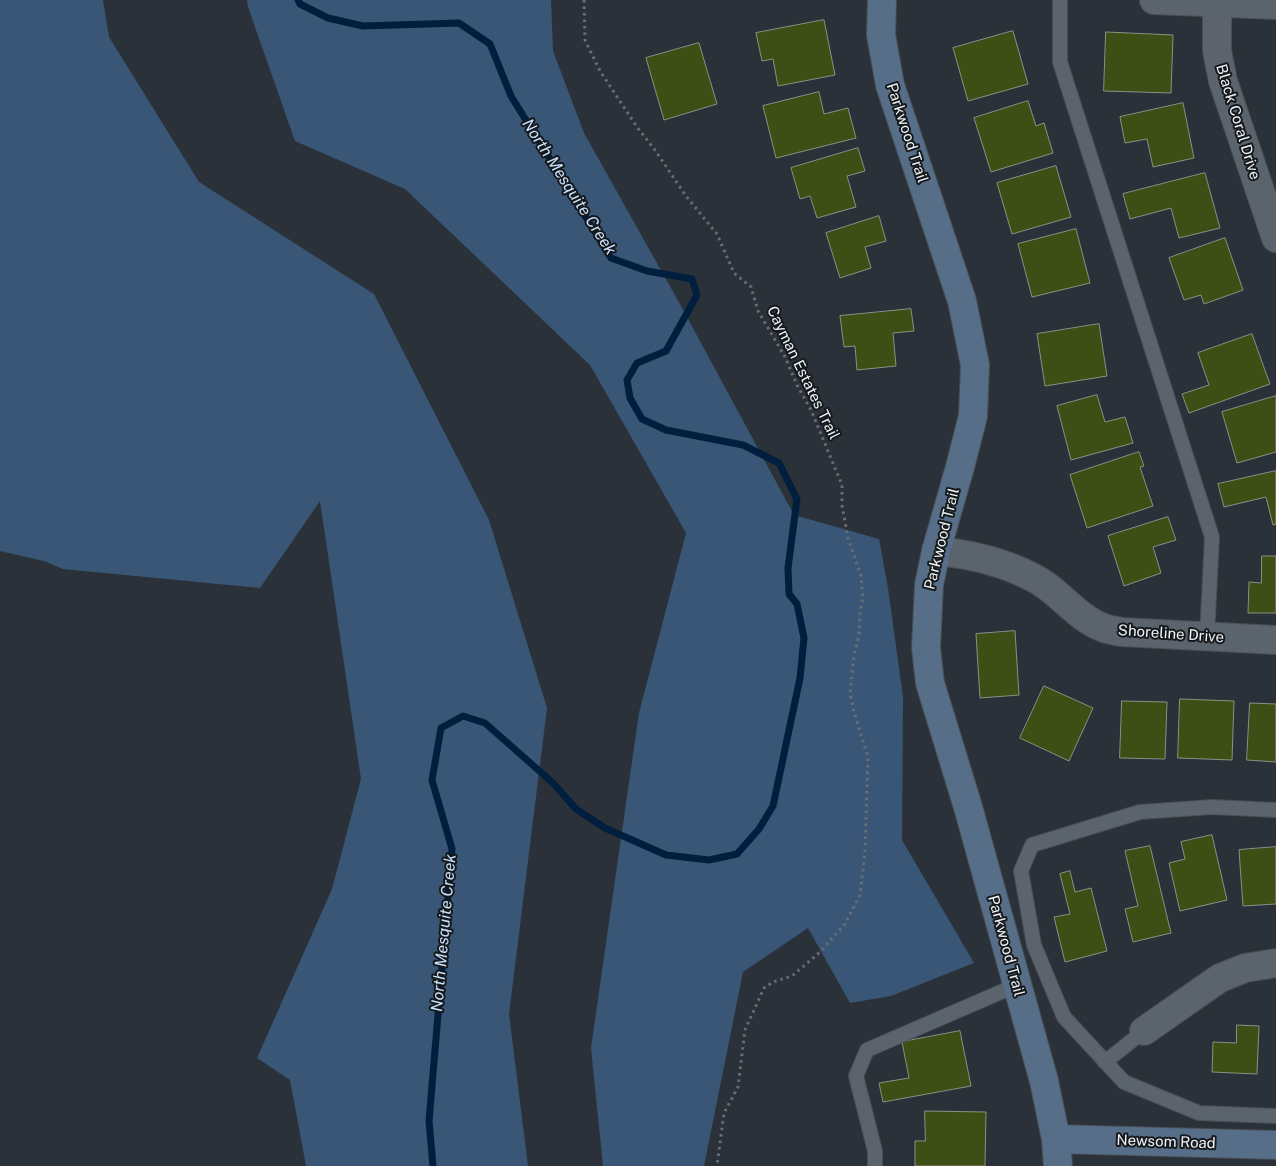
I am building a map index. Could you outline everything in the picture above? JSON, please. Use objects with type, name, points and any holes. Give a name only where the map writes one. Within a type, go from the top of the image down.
[{"type":"street","name":"Parkwood Trail","points":[[882,0],[881,34],[890,85],[962,301],[975,366],[973,416],[936,551],[929,585],[926,612],[926,648],[930,683],[968,807],[1044,1081],[1056,1139],[1058,1166]]},
{"type":"street","points":[[1154,0],[1276,5]]},
{"type":"street","name":"Black Coral Drive","points":[[1218,3],[1217,51],[1223,81],[1276,238]]},
{"type":"street","name":"Shoreline Drive","points":[[936,551],[973,556],[992,561],[1033,577],[1058,593],[1091,622],[1105,629],[1122,632],[1276,640]]},
{"type":"street","points":[[1144,1031],[1220,978],[1245,968],[1276,963]]},
{"type":"street","name":"Newsom Road","points":[[1056,1139],[1276,1145]]},
{"type":"lane","points":[[1060,0],[1060,62],[1212,537],[1207,636]]},
{"type":"lane","points":[[1276,810],[1212,808],[1140,812],[1032,845],[1021,871],[1034,945],[1064,1017],[1124,1082],[1199,1113],[1276,1116]]},
{"type":"lane","points":[[875,1166],[875,1151],[856,1076],[867,1050],[1017,985]]},
{"type":"lane","points":[[1105,1062],[1144,1031]]},
{"type":"path","name":"Cayman Estates Trail","points":[[584,0],[585,40],[600,71],[686,196],[717,234],[734,272],[751,287],[758,311],[785,357],[797,386],[811,410],[842,485],[842,505],[848,538],[861,576],[863,598],[850,693],[868,757],[865,852],[860,895],[845,924],[820,952],[792,976],[773,982],[764,988],[745,1030],[738,1087],[724,1113],[717,1166]]},
{"type":"shaded area","points":[[0,0],[103,0],[109,37],[199,182],[374,294],[489,520],[547,708],[509,1014],[528,1166],[306,1166],[290,1080],[257,1058],[332,889],[361,779],[320,501],[260,588],[63,569],[44,561],[0,551]]},
{"type":"shaded area","points":[[247,0],[551,0],[553,51],[584,133],[681,306],[794,515],[879,539],[888,588],[903,697],[902,840],[974,963],[891,996],[850,1003],[808,928],[743,972],[704,1166],[603,1166],[591,1048],[639,713],[686,533],[590,365],[405,189],[295,141]]},
{"type":"building","points":[[824,20],[835,75],[778,86],[773,59],[762,61],[756,33]]},
{"type":"building","points":[[1013,31],[1028,84],[968,101],[953,48]]},
{"type":"building","points":[[1106,32],[1173,35],[1171,93],[1104,91]]},
{"type":"building","points":[[699,43],[717,104],[664,120],[646,58]]},
{"type":"building","points":[[819,92],[824,114],[848,108],[856,138],[776,158],[763,106]]},
{"type":"building","points":[[1028,101],[1036,126],[1044,123],[1053,153],[991,172],[974,118]]},
{"type":"building","points":[[1183,103],[1194,158],[1153,167],[1147,139],[1125,143],[1120,117]]},
{"type":"building","points":[[858,148],[865,171],[847,176],[856,207],[817,218],[810,196],[800,199],[791,168]]},
{"type":"building","points":[[1056,166],[1071,217],[1012,234],[997,183]]},
{"type":"building","points":[[1205,173],[1220,228],[1179,238],[1171,208],[1130,219],[1123,194]]},
{"type":"building","points":[[879,216],[886,241],[865,247],[871,268],[840,278],[826,233]]},
{"type":"building","points":[[1076,229],[1090,283],[1032,297],[1018,244]]},
{"type":"building","points":[[1225,238],[1243,290],[1204,304],[1201,295],[1184,300],[1169,258]]},
{"type":"building","points":[[911,309],[914,331],[893,333],[896,366],[857,370],[855,346],[844,347],[840,316]]},
{"type":"building","points":[[1099,324],[1107,376],[1045,386],[1037,334]]},
{"type":"building","points":[[1252,334],[1270,384],[1189,413],[1182,394],[1209,385],[1198,353]]},
{"type":"building","points":[[1097,395],[1105,422],[1125,417],[1133,443],[1071,460],[1057,406]]},
{"type":"building","points":[[1276,396],[1276,452],[1237,463],[1222,412]]},
{"type":"building","points":[[1139,452],[1144,466],[1140,467],[1153,506],[1087,528],[1070,475]]},
{"type":"building","points":[[1276,471],[1276,524],[1273,525],[1266,497],[1224,507],[1218,484]]},
{"type":"building","points":[[1168,517],[1176,540],[1153,547],[1161,573],[1124,586],[1108,536]]},
{"type":"building","points":[[1262,556],[1276,556],[1276,613],[1248,613],[1249,582],[1261,583]]},
{"type":"building","points":[[1015,631],[1019,695],[980,698],[976,634]]},
{"type":"building","points":[[1044,686],[1093,708],[1069,761],[1020,738]]},
{"type":"building","points":[[1180,699],[1234,701],[1232,760],[1178,758]]},
{"type":"building","points":[[1122,701],[1167,702],[1165,759],[1120,758]]},
{"type":"building","points":[[1250,703],[1276,704],[1276,762],[1247,760]]},
{"type":"building","points":[[1212,835],[1227,900],[1180,911],[1169,863],[1185,859],[1181,842]]},
{"type":"building","points":[[1150,846],[1171,933],[1133,942],[1125,909],[1138,906],[1125,851]]},
{"type":"building","points":[[1276,847],[1276,904],[1243,906],[1239,850]]},
{"type":"building","points":[[1070,871],[1075,892],[1091,888],[1107,951],[1065,962],[1054,917],[1070,914],[1060,874]]},
{"type":"building","points":[[1237,1025],[1259,1026],[1257,1074],[1212,1072],[1213,1042],[1236,1043]]},
{"type":"building","points":[[960,1031],[971,1086],[883,1102],[879,1083],[909,1078],[902,1042]]},
{"type":"building","points":[[925,1111],[986,1112],[985,1166],[915,1166],[915,1141],[925,1141]]},
{"type":"waterway","name":"North Mesquite Creek","points":[[298,0],[300,4],[328,18],[363,26],[459,23],[490,44],[511,96],[611,258],[647,271],[692,279],[697,295],[666,351],[637,363],[627,380],[630,398],[642,419],[666,430],[743,445],[779,463],[797,499],[788,568],[789,594],[797,604],[804,638],[800,678],[773,806],[759,829],[737,854],[709,860],[666,855],[605,828],[576,809],[553,783],[485,723],[463,716],[441,728],[432,780],[452,849],[429,1121],[433,1166]]}]
